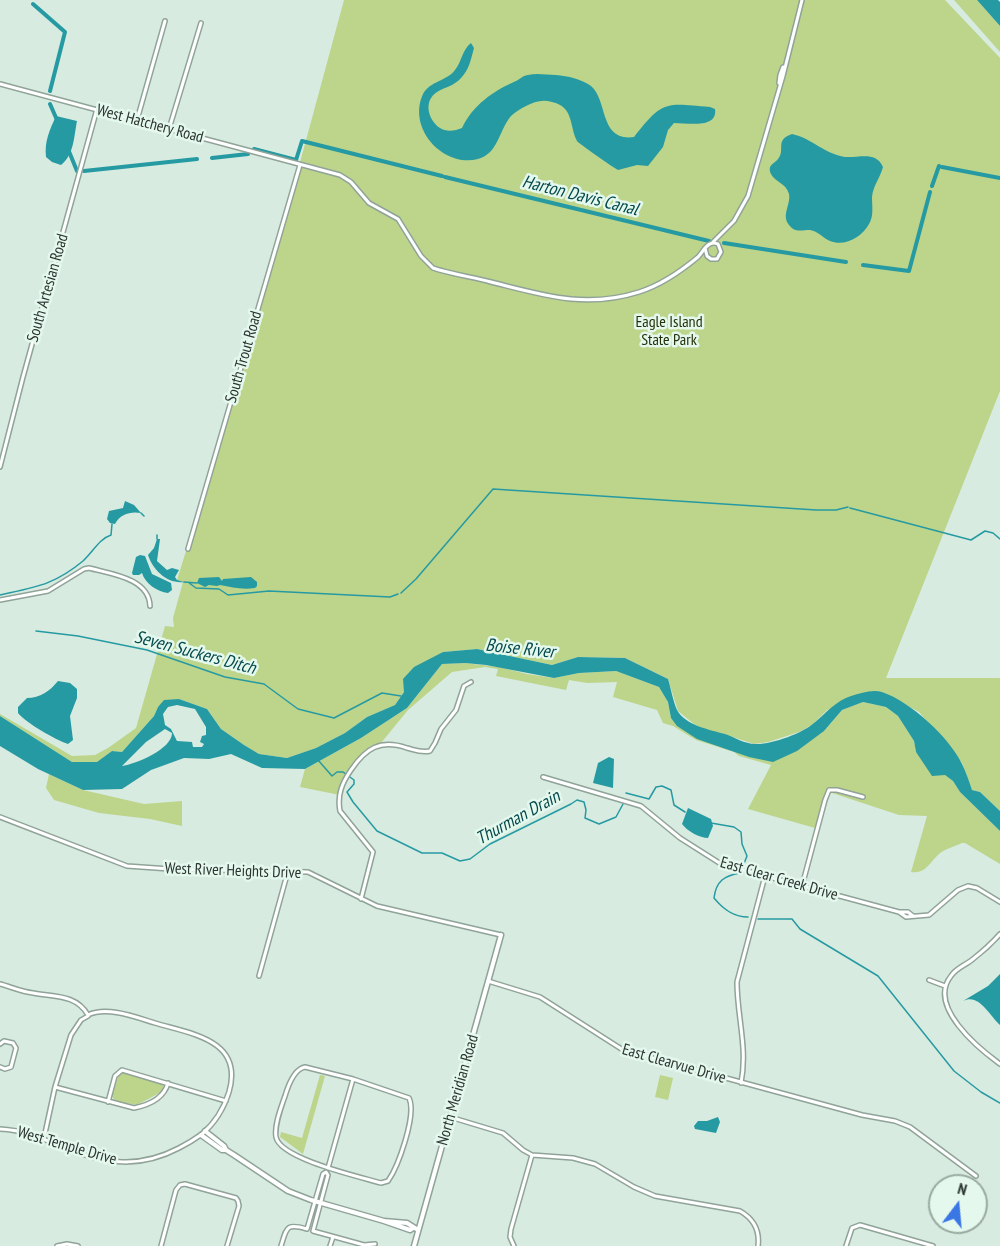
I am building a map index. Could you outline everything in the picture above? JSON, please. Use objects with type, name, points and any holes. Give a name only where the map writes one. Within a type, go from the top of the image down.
[{"type":"street","points":[[696,259],[740,213],[748,196],[783,76],[784,64],[802,0]]},
{"type":"street","points":[[137,120],[165,21]]},
{"type":"street","points":[[169,129],[201,23]]},
{"type":"street","name":"West Hatchery Road","points":[[0,84],[332,172],[346,178],[369,203],[394,215],[421,256],[433,268],[551,297],[589,301],[628,295],[660,283],[696,259]]},
{"type":"street","name":"South Artesian Road","points":[[0,467],[97,110]]},
{"type":"street","name":"South Trout Road","points":[[188,549],[300,165]]},
{"type":"street","points":[[696,259],[719,257],[722,252],[719,246],[722,233]]},
{"type":"street","points":[[711,243],[719,246]]},
{"type":"street","points":[[705,248],[708,258]]},
{"type":"street","points":[[0,600],[48,591],[89,568],[126,577],[135,582],[147,593],[150,606]]},
{"type":"street","points":[[361,899],[373,856],[371,848],[340,811],[340,794],[348,775],[368,749],[377,746],[388,744],[416,751],[430,750],[441,729],[456,710],[464,686],[471,682]]},
{"type":"street","name":"East Clear Creek Drive","points":[[543,777],[638,804],[680,838],[721,864],[902,911],[913,916],[929,915],[958,890],[968,886],[977,888],[1000,902]]},
{"type":"street","points":[[802,886],[829,790],[863,797]]},
{"type":"street","name":"West River Heights Drive","points":[[0,817],[127,866],[308,872],[377,906],[501,935]]},
{"type":"street","points":[[260,976],[288,871]]},
{"type":"street","points":[[741,1083],[745,1052],[737,982],[765,876]]},
{"type":"street","points":[[1000,934],[972,960],[955,971],[945,986],[944,996],[949,1011],[973,1041],[1000,1064]]},
{"type":"street","name":"North Meridian Road","points":[[414,1246],[501,935]]},
{"type":"street","points":[[928,980],[945,986]]},
{"type":"street","name":"East Clearvue Drive","points":[[488,981],[540,997],[623,1050],[838,1109],[903,1123],[973,1174]]},
{"type":"street","points":[[0,984],[76,1001],[88,1016]]},
{"type":"street","points":[[44,1138],[55,1087],[71,1035],[81,1020],[88,1016],[110,1012],[176,1029],[217,1045],[228,1058],[233,1071],[226,1101],[169,1083],[119,1071],[115,1076],[108,1102]]},
{"type":"street","points":[[0,1044],[4,1041],[13,1043],[16,1048],[10,1067],[5,1069],[0,1067]]},
{"type":"street","points":[[301,1068],[353,1079],[410,1100],[406,1136],[401,1153],[387,1182],[381,1183],[328,1168],[297,1156],[276,1139],[278,1118],[286,1091],[296,1071],[301,1068]]},
{"type":"street","points":[[313,1231],[323,1174],[328,1168],[353,1079]]},
{"type":"street","points":[[55,1087],[126,1107],[143,1106],[164,1095],[169,1083]]},
{"type":"street","name":"West Temple Drive","points":[[0,1129],[19,1131],[44,1138],[108,1161],[131,1163],[165,1155],[201,1135],[226,1101]]},
{"type":"street","points":[[450,1117],[503,1133],[532,1155],[584,1161],[600,1166],[649,1194],[664,1199],[736,1210],[752,1221],[758,1233],[758,1246]]},
{"type":"street","points":[[205,1131],[226,1150]]},
{"type":"street","points":[[201,1135],[288,1191],[384,1221],[411,1224],[418,1230]]},
{"type":"street","points":[[514,1246],[510,1234],[532,1155]]},
{"type":"street","points":[[161,1246],[176,1190],[180,1185],[188,1184],[236,1198],[238,1201],[227,1246]]},
{"type":"street","points":[[307,1229],[318,1202]]},
{"type":"street","points":[[846,1246],[850,1230],[860,1225],[933,1246]]},
{"type":"street","points":[[281,1246],[286,1229],[290,1226],[364,1245],[375,1244]]},
{"type":"street","points":[[330,1246],[333,1237]]},
{"type":"street","points":[[57,1246],[67,1244],[78,1246]]},
{"type":"green space","name":"Eagle Island State Park","points":[[344,0],[945,0],[1000,58],[1000,391],[886,678],[1000,678],[1000,811],[980,792],[972,790],[962,763],[919,712],[881,692],[827,710],[812,725],[799,732],[754,744],[705,730],[694,724],[678,711],[668,679],[625,658],[578,657],[552,665],[477,649],[443,652],[404,692],[395,705],[367,717],[345,733],[316,748],[287,758],[259,754],[221,729],[207,709],[179,699],[158,707],[154,716],[122,752],[112,751],[98,762],[72,762],[0,716],[0,714],[72,756],[95,755],[136,728],[165,626],[174,627],[173,618],[183,582],[177,580],[246,358],[247,354],[244,353],[286,214]]},
{"type":"green space","points":[[954,0],[977,0],[1000,26],[1000,52]]},
{"type":"green space","points":[[465,663],[554,678],[579,673],[616,671],[659,687],[668,702],[671,718],[719,746],[735,751],[824,731],[842,710],[863,702],[886,707],[898,716],[914,741],[916,752],[953,781],[960,792],[1000,831],[1000,864],[962,843],[941,853],[924,870],[911,872],[927,816],[899,815],[826,791],[815,828],[748,809],[771,765],[696,740],[673,726],[663,723],[657,710],[613,697],[617,682],[587,683],[569,680],[566,690],[496,676],[498,669],[485,667],[452,672],[408,710],[381,743],[364,751],[347,776],[340,795],[300,787],[305,769],[361,738],[407,708],[442,664]]},
{"type":"green space","points":[[49,774],[83,790],[144,804],[182,801],[182,826],[150,819],[99,813],[54,800],[46,788]]},
{"type":"green space","points":[[123,1073],[160,1083],[163,1085],[163,1091],[137,1105],[115,1101],[112,1096],[119,1074]]},
{"type":"green space","points":[[320,1075],[325,1076],[303,1154],[280,1137],[281,1132],[302,1138]]},
{"type":"green space","points":[[660,1075],[673,1078],[668,1100],[655,1097]]},
{"type":"water","points":[[977,0],[998,0],[1000,2],[1000,26]]},
{"type":"water","points":[[471,43],[474,48],[464,75],[455,83],[437,92],[430,100],[429,110],[432,120],[445,130],[462,128],[472,112],[492,94],[525,76],[535,74],[570,77],[591,86],[600,101],[609,127],[623,137],[634,137],[659,110],[674,105],[710,107],[715,109],[715,115],[712,120],[701,124],[674,123],[668,130],[663,147],[648,166],[637,165],[618,170],[577,141],[570,117],[564,108],[552,102],[538,101],[511,116],[494,147],[485,156],[465,160],[452,157],[431,143],[420,120],[419,107],[426,90],[452,74]]},
{"type":"water","points":[[56,116],[77,121],[71,151],[61,165],[46,157],[47,141]]},
{"type":"water","points":[[792,134],[838,155],[867,156],[880,162],[883,167],[872,197],[872,218],[858,237],[847,242],[836,243],[813,231],[796,230],[789,225],[786,214],[789,194],[785,187],[773,177],[770,169],[780,156],[783,139]]},
{"type":"water","points":[[125,501],[134,505],[141,513],[126,514],[115,524],[110,523],[107,519],[109,511],[123,508]]},
{"type":"water","points":[[157,539],[160,539],[157,561],[167,570],[172,568],[179,570],[175,577],[184,582],[166,578],[153,566],[148,555]]},
{"type":"water","points":[[145,556],[152,574],[171,583],[172,590],[168,593],[160,591],[149,583],[142,573],[133,575],[136,557]]},
{"type":"water","points":[[219,577],[222,581],[223,579],[251,577],[257,582],[257,586],[245,589],[220,585],[205,587],[197,583],[199,578]]},
{"type":"water","points":[[477,649],[552,665],[578,657],[625,658],[668,679],[677,710],[686,720],[751,744],[762,744],[786,738],[802,731],[846,698],[867,692],[882,692],[917,712],[939,732],[962,764],[972,790],[980,792],[1000,811],[1000,831],[960,792],[953,781],[945,775],[932,776],[916,752],[914,741],[898,716],[886,707],[863,702],[842,710],[824,731],[797,751],[773,762],[749,757],[697,739],[677,726],[671,718],[668,702],[659,687],[616,671],[579,673],[554,678],[486,665],[442,664],[407,708],[361,738],[305,769],[262,768],[231,754],[209,759],[184,758],[151,770],[122,789],[83,790],[38,769],[0,746],[0,716],[72,762],[97,762],[112,751],[122,752],[154,716],[164,700],[179,699],[207,709],[221,729],[259,754],[287,758],[316,748],[345,733],[367,717],[395,705],[404,692],[403,679],[414,667],[443,652]],"holes":[[[177,705],[195,709],[206,727],[206,735],[202,736],[200,742],[204,744],[202,747],[193,747],[192,742],[177,741],[171,729],[165,725],[163,714],[168,707]],[[165,729],[172,733],[166,745],[144,759],[122,766],[146,742]]]},
{"type":"water","points":[[58,681],[70,683],[77,689],[77,698],[70,716],[73,740],[68,744],[42,731],[18,713],[18,707],[27,698],[44,693]]},
{"type":"water","points":[[609,757],[614,759],[613,788],[593,783],[598,763]]},
{"type":"water","points":[[688,808],[711,819],[713,826],[708,838],[694,834],[682,824]]},
{"type":"water","points":[[1000,974],[1000,1025],[979,1002],[969,999],[963,1001],[988,986]]},
{"type":"water","points":[[718,1117],[720,1122],[716,1133],[695,1129],[694,1126],[698,1121]]},
{"type":"waterway","name":"Harton Davis Canal","points":[[33,4],[65,32],[50,91]]},
{"type":"waterway","name":"Harton Davis Canal","points":[[50,104],[57,120]]},
{"type":"waterway","name":"Harton Davis Canal","points":[[254,149],[296,160],[302,141],[442,176]]},
{"type":"waterway","name":"Harton Davis Canal","points":[[68,149],[77,171]]},
{"type":"waterway","name":"Harton Davis Canal","points":[[212,158],[248,154]]},
{"type":"waterway","name":"Harton Davis Canal","points":[[84,171],[197,159]]},
{"type":"waterway","name":"Harton Davis Canal","points":[[932,186],[939,166]]},
{"type":"waterway","name":"Harton Davis Canal","points":[[942,167],[1000,178]]},
{"type":"waterway","name":"Harton Davis Canal","points":[[445,177],[709,241]]},
{"type":"waterway","name":"Harton Davis Canal","points":[[863,265],[909,271],[930,192]]},
{"type":"waterway","name":"Harton Davis Canal","points":[[724,243],[846,262]]},
{"type":"waterway","points":[[401,593],[416,579],[493,489],[816,510],[836,510],[848,507]]},
{"type":"waterway","points":[[850,508],[971,540],[985,531],[993,533],[1000,539]]},
{"type":"waterway","points":[[141,513],[144,516]]},
{"type":"waterway","points":[[0,595],[34,587],[73,569],[111,535],[112,524]]},
{"type":"waterway","points":[[184,582],[197,583]]},
{"type":"waterway","points":[[189,583],[196,588],[219,589],[228,595],[269,591],[390,597],[398,594]]},
{"type":"waterway","name":"Seven Suckers Ditch","points":[[36,631],[78,636],[147,650],[225,677],[264,684],[298,709],[334,718],[382,693],[401,696]]},
{"type":"waterway","name":"Thurman Drain","points":[[318,760],[332,776],[337,772],[343,772],[354,780],[354,784],[347,792],[377,831],[422,853],[442,853],[460,861],[470,859],[490,844],[577,800],[584,802],[585,818],[599,824],[616,817],[623,804]]},
{"type":"waterway","name":"Thurman Drain","points":[[626,793],[649,799],[656,787],[662,786],[671,790],[674,805],[685,812]]},
{"type":"waterway","name":"Thurman Drain","points":[[711,823],[734,827],[741,832],[742,844],[747,856],[743,866]]},
{"type":"waterway","name":"Thurman Drain","points":[[740,873],[722,880],[714,898],[729,912],[748,917]]},
{"type":"waterway","name":"Thurman Drain","points":[[758,919],[792,919],[800,929],[878,976],[954,1071],[981,1092],[1000,1103]]},
{"type":"water label","name":"Boise River","points":[[520,649]]}]
